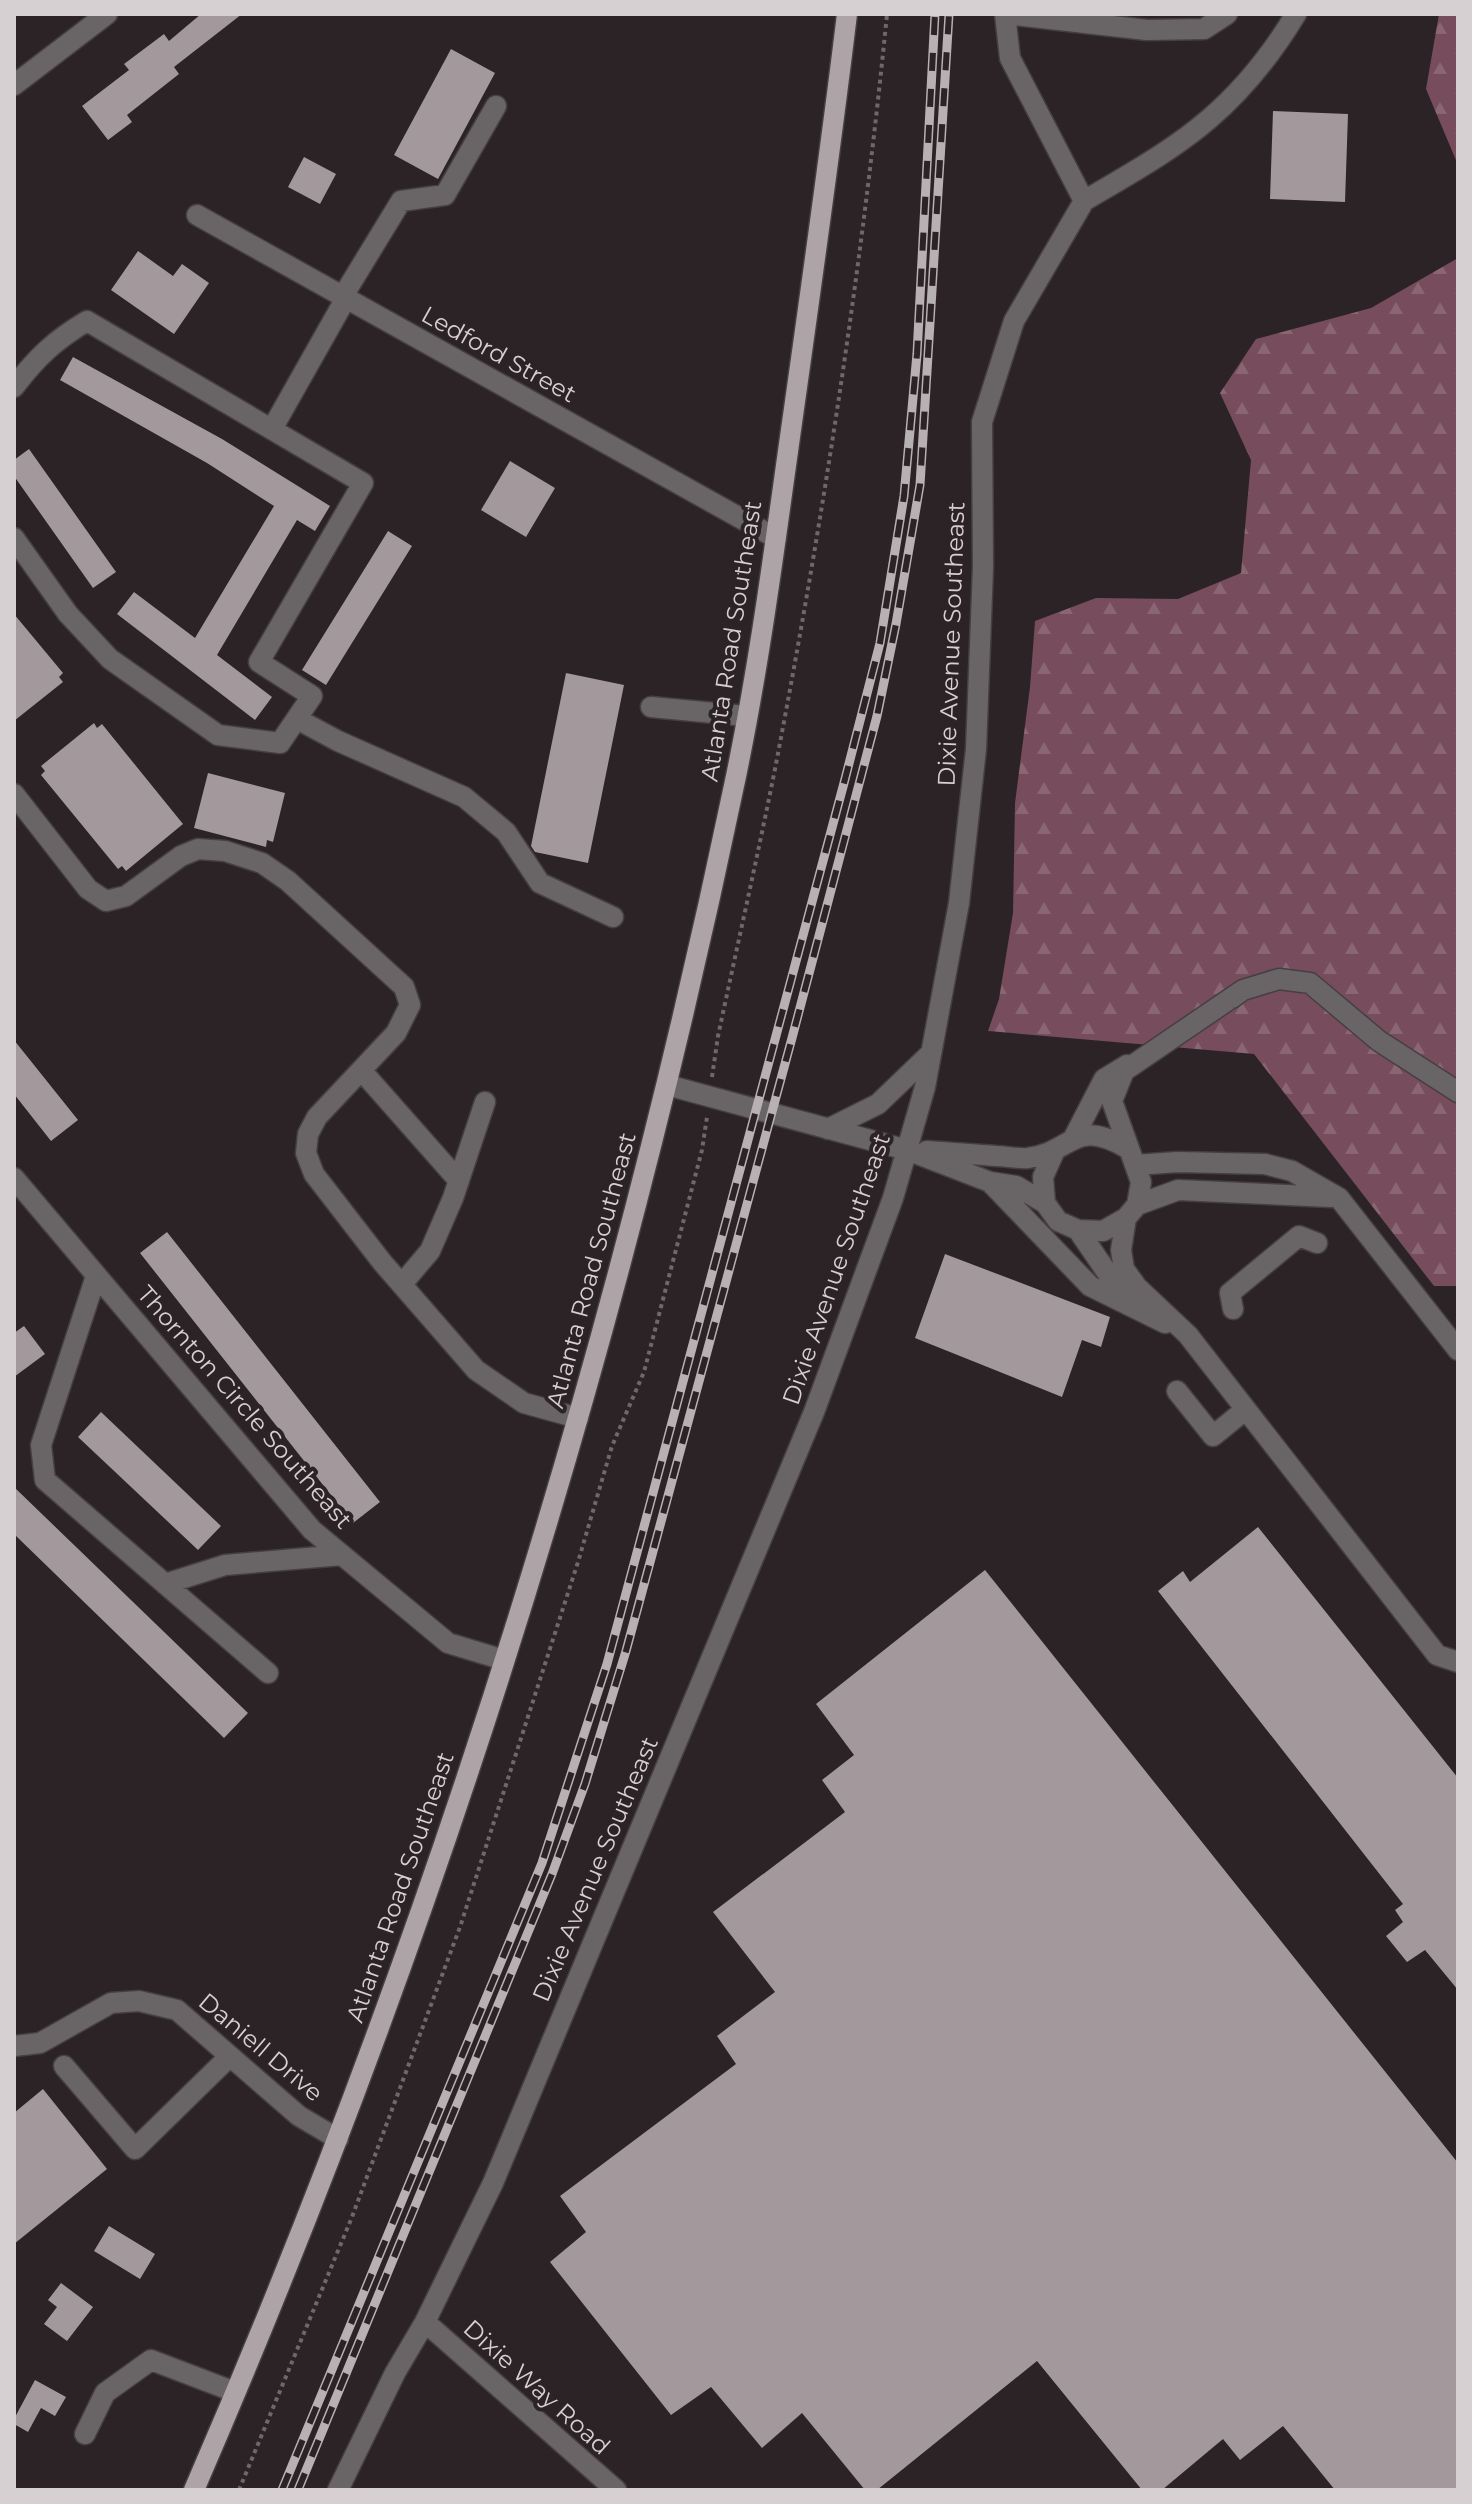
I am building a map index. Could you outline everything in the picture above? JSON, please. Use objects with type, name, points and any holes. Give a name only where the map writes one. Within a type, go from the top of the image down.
[{"type":"main road","name":"Atlanta Road Southeast","points":[[194,2490],[338,2139],[424,1905],[504,1660],[578,1418],[667,1085],[736,775],[776,538],[847,14]]},
{"type":"street","points":[[14,85],[107,14]]},
{"type":"street","points":[[1227,14],[1204,29],[1147,30],[1005,14],[1010,58],[1084,201],[1125,177],[1209,119],[1250,77],[1296,14]]},
{"type":"street","points":[[272,429],[401,201],[445,195],[496,106]]},
{"type":"street","name":"Dixie Avenue Southeast","points":[[338,2490],[493,2183],[814,1412],[877,1245],[925,1087],[959,903],[976,749],[983,567],[982,422],[1014,321],[1084,201]]},
{"type":"street","name":"Ledford Street","points":[[197,215],[776,538]]},
{"type":"street","points":[[14,387],[36,359],[59,338],[87,321],[363,483],[259,662],[312,696],[280,743],[218,735],[110,659],[68,614],[14,538]]},
{"type":"street","points":[[651,707],[746,716]]},
{"type":"street","points":[[297,719],[338,741],[464,797],[506,832],[540,883],[613,917]]},
{"type":"street","points":[[14,794],[88,889],[106,901],[126,896],[181,856],[198,849],[225,851],[262,863],[288,881],[404,987],[410,1005],[396,1033],[317,1117],[308,1134],[306,1153],[314,1174],[476,1370],[524,1403],[578,1418]]},
{"type":"street","points":[[1074,1137],[1104,1079],[1243,990],[1279,979],[1310,983],[1379,1041],[1458,1092]]},
{"type":"street","points":[[1243,990],[1124,1071],[1112,1101],[1141,1182],[1121,1250],[1124,1269],[1137,1287],[1188,1335],[1437,1655],[1458,1662]]},
{"type":"street","points":[[828,1129],[878,1104],[929,1055]]},
{"type":"street","points":[[361,1070],[459,1181]]},
{"type":"street","points":[[667,1085],[907,1150],[990,1182],[1016,1186],[1045,1203],[1058,1221],[1078,1230],[1103,1231],[1132,1212],[1178,1190],[1339,1198]]},
{"type":"street","points":[[402,1284],[430,1251],[459,1181],[485,1102]]},
{"type":"street","points":[[907,1150],[1027,1158],[1055,1150],[1074,1137],[1090,1135],[1110,1139],[1132,1157],[1177,1162],[1265,1164],[1292,1171],[1339,1198],[1458,1350]]},
{"type":"street","points":[[1045,1203],[1043,1177],[1055,1150]]},
{"type":"street","name":"Thornton Circle Southeast","points":[[14,1178],[312,1530],[448,1643],[504,1660]]},
{"type":"street","points":[[990,1182],[1090,1286],[1188,1335]]},
{"type":"street","points":[[1078,1230],[1129,1305]]},
{"type":"street","points":[[1233,1309],[1230,1293],[1264,1263],[1299,1236],[1317,1243]]},
{"type":"street","points":[[96,1276],[41,1445],[45,1480],[268,1673]]},
{"type":"street","points":[[1177,1391],[1213,1436],[1245,1410]]},
{"type":"street","points":[[165,1584],[225,1565],[342,1555]]},
{"type":"street","name":"Daniell Drive","points":[[14,2046],[40,2043],[111,2003],[139,2001],[177,2010],[299,2116],[338,2139]]},
{"type":"street","points":[[64,2066],[135,2149],[230,2056]]},
{"type":"street","name":"Dixie Way Road","points":[[425,2322],[616,2490]]},
{"type":"street","points":[[85,2434],[105,2393],[151,2360],[235,2392]]},
{"type":"green space","points":[[1439,14],[1458,14],[1458,165],[1426,89]]},
{"type":"green space","points":[[1458,258],[1458,1286],[1434,1286],[1254,1054],[988,1031],[999,999],[1013,913],[1015,803],[1035,621],[1096,598],[1178,599],[1241,573],[1251,460],[1220,393],[1256,339],[1371,308]]},
{"type":"building","points":[[201,14],[242,14],[174,67],[179,74],[127,115],[132,122],[108,140],[82,106],[129,70],[124,64],[164,34],[169,41]]},
{"type":"building","points":[[451,49],[495,73],[438,179],[394,155]]},
{"type":"building","points":[[1273,111],[1348,114],[1345,202],[1270,199]]},
{"type":"building","points":[[304,157],[336,174],[320,204],[288,187]]},
{"type":"building","points":[[138,251],[173,276],[182,264],[209,283],[174,334],[111,290]]},
{"type":"building","points":[[73,357],[222,439],[330,506],[315,531],[297,520],[217,655],[272,697],[255,720],[117,614],[134,592],[195,638],[274,506],[207,463],[60,380]]},
{"type":"building","points":[[29,449],[116,572],[93,588],[14,476],[14,460]]},
{"type":"building","points":[[510,461],[555,488],[526,537],[481,510]]},
{"type":"building","points":[[388,531],[412,546],[326,685],[302,670]]},
{"type":"building","points":[[14,614],[63,673],[59,677],[63,682],[14,721]]},
{"type":"building","points":[[566,673],[624,685],[588,863],[535,852],[531,846]]},
{"type":"building","points":[[94,723],[97,728],[102,724],[183,824],[126,871],[122,866],[118,869],[41,775],[45,771],[41,766]]},
{"type":"building","points":[[208,773],[285,793],[273,842],[267,840],[266,847],[194,828]]},
{"type":"building","points":[[14,1040],[78,1120],[51,1141],[14,1094]]},
{"type":"building","points":[[167,1232],[380,1502],[353,1523],[140,1253]]},
{"type":"building","points":[[945,1254],[1110,1317],[1101,1347],[1082,1340],[1062,1397],[915,1338]]},
{"type":"building","points":[[24,1326],[45,1354],[14,1377],[14,1333]]},
{"type":"building","points":[[101,1412],[221,1526],[198,1550],[78,1437]]},
{"type":"building","points":[[14,1487],[248,1713],[224,1738],[14,1534]]},
{"type":"building","points":[[1258,1527],[1458,1778],[1458,1990],[1425,1950],[1407,1962],[1386,1936],[1403,1922],[1395,1910],[1403,1904],[1158,1591],[1183,1571],[1190,1582]]},
{"type":"building","points":[[985,1570],[1458,2163],[1458,2490],[1335,2490],[1283,2426],[1240,2460],[1223,2439],[1162,2490],[1142,2490],[1037,2361],[877,2490],[865,2490],[802,2413],[762,2448],[711,2387],[671,2415],[550,2262],[586,2232],[560,2196],[736,2064],[717,2036],[775,1992],[713,1912],[845,1812],[822,1780],[854,1755],[816,1704]]},
{"type":"building","points":[[43,2089],[107,2169],[14,2244],[14,2113]]},
{"type":"building","points":[[109,2226],[155,2254],[140,2279],[94,2251]]},
{"type":"building","points":[[61,2283],[93,2307],[67,2341],[44,2324],[57,2307],[48,2300]]},
{"type":"building","points":[[35,2380],[66,2397],[55,2416],[41,2408],[28,2432],[14,2424],[14,2419]]},
{"type":"railway","points":[[282,2490],[542,1863],[607,1664],[844,783],[880,643],[904,496],[917,354],[935,14]]},
{"type":"railway","points":[[298,2490],[552,1874],[585,1784],[626,1651],[877,716],[920,485],[949,14]]}]
